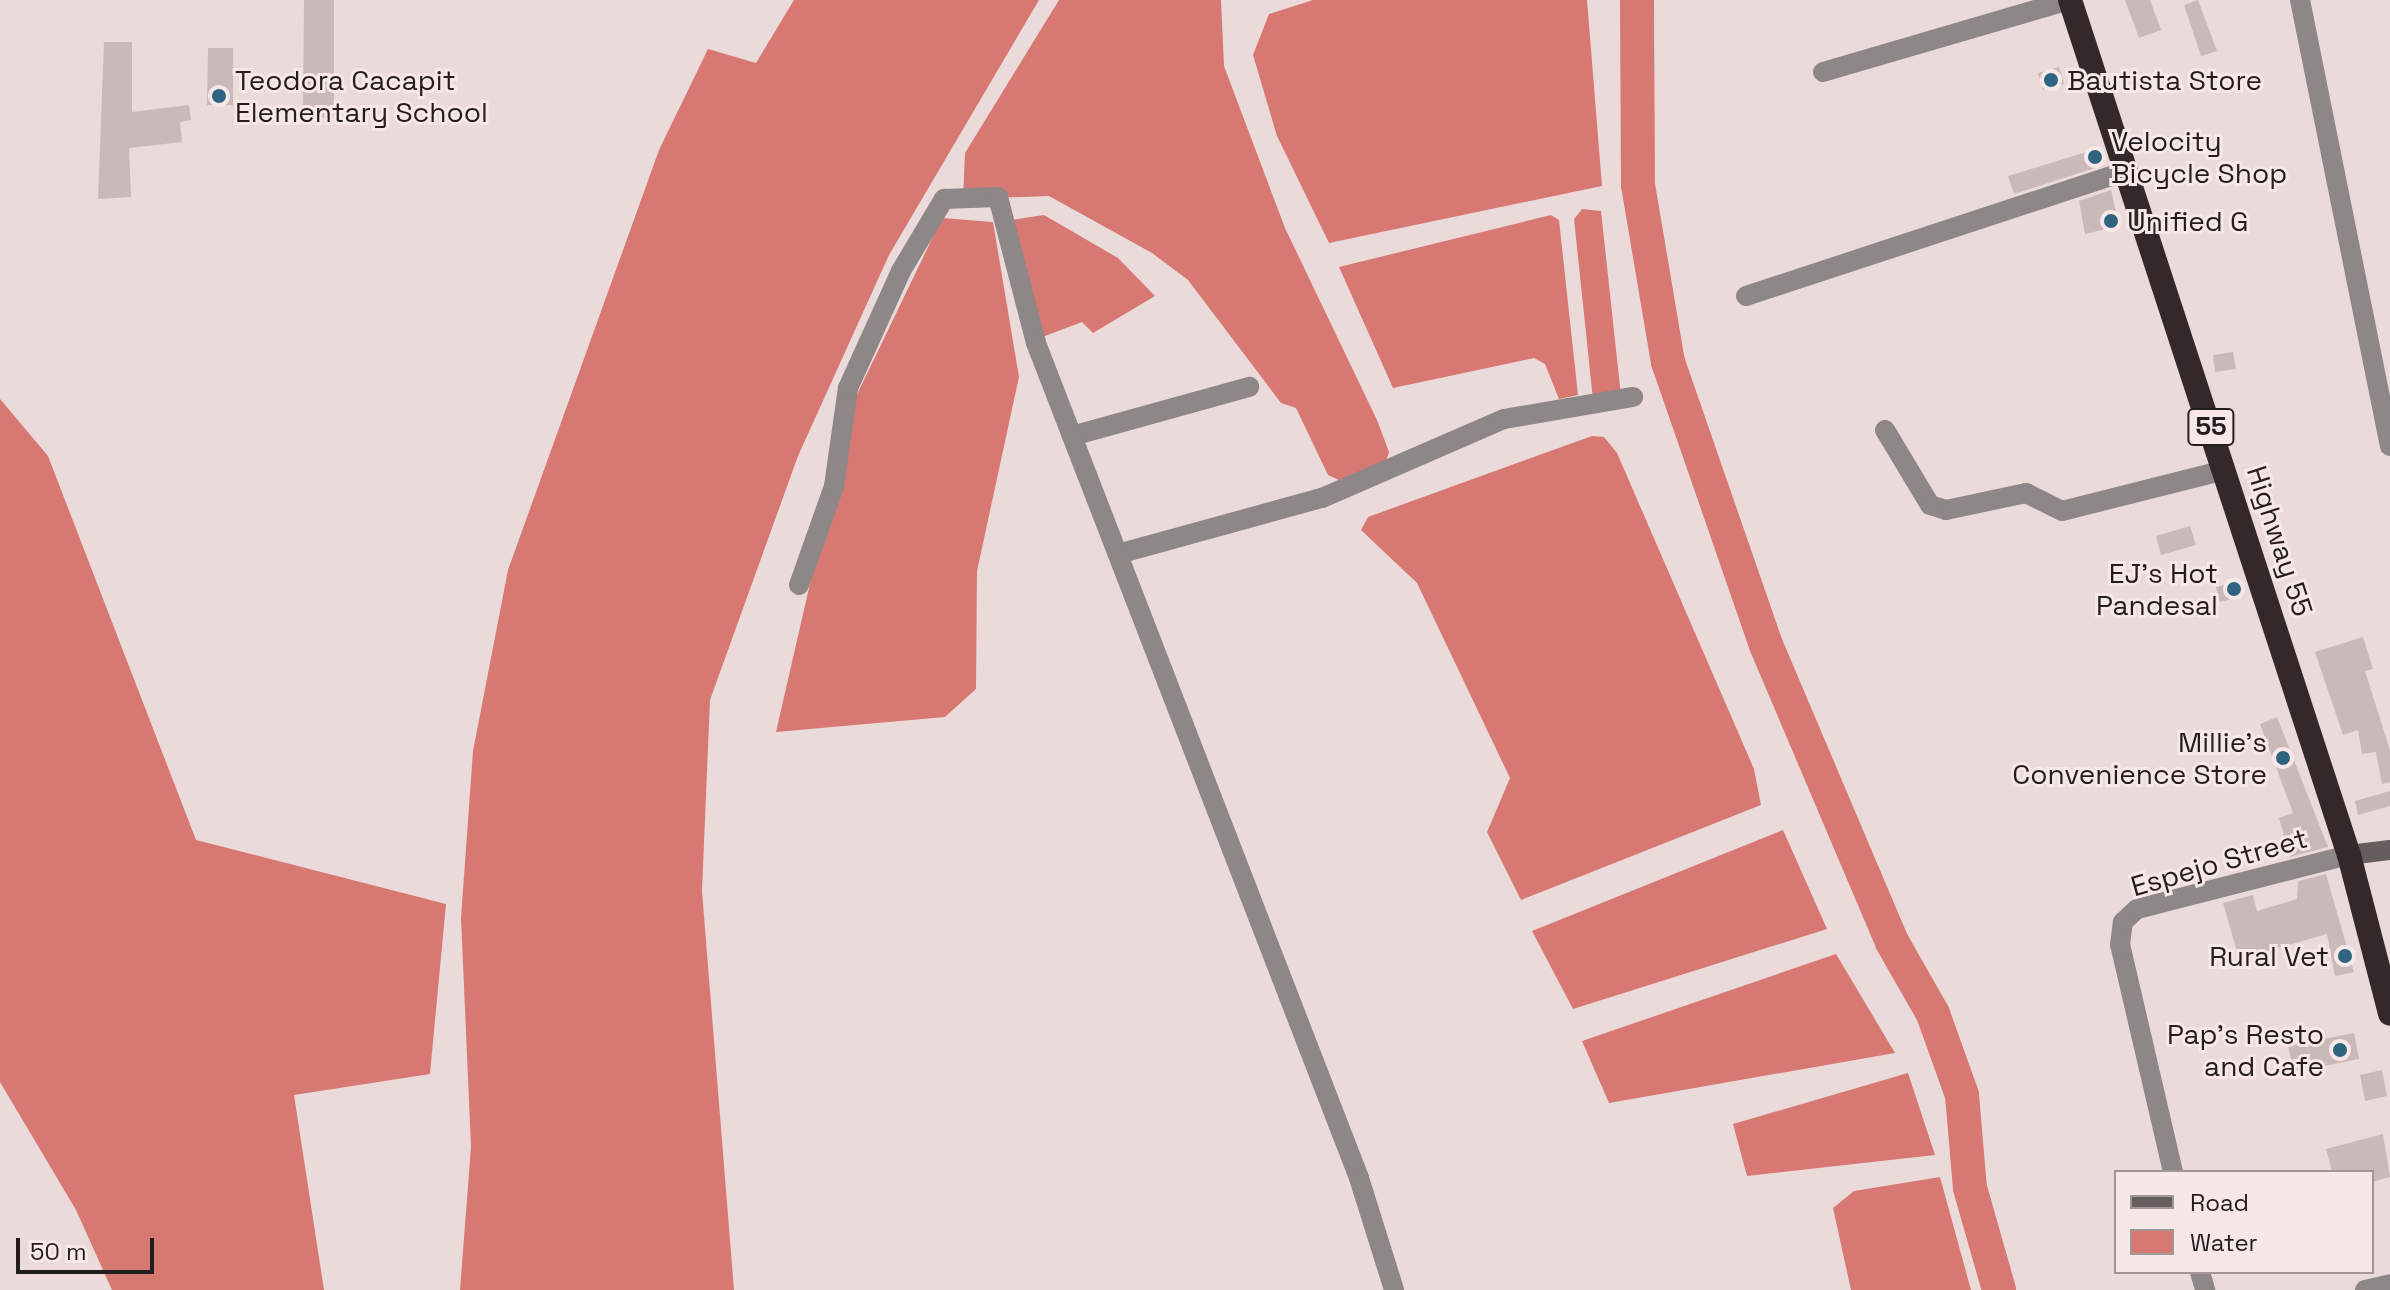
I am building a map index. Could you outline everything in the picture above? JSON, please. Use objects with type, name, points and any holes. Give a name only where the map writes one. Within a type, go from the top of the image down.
[{"type":"highway","name":"Highway 55","points":[[2070,0],[2349,855],[2390,1014]]},
{"type":"main road","points":[[2349,855],[2390,850]]},
{"type":"street","points":[[1823,72],[2070,0]]},
{"type":"street","points":[[2300,0],[2390,446]]},
{"type":"street","points":[[1746,296],[2127,171]]},
{"type":"street","points":[[799,585],[834,486],[860,358],[944,199],[995,196],[1005,203],[1036,343],[1359,1178],[1394,1290]]},
{"type":"street","points":[[1072,436],[1249,387]]},
{"type":"street","points":[[1118,554],[1322,498],[1529,411],[1633,397]]},
{"type":"street","points":[[1885,430],[1930,505],[1946,510],[2026,493],[2062,511],[2225,470]]},
{"type":"street","name":"Espejo Street","points":[[2173,1170],[2120,945],[2123,922],[2137,909],[2349,855]]},
{"type":"street","points":[[2365,1290],[2390,1284]]},
{"type":"water","points":[[794,0],[1039,0],[889,255],[798,456],[710,700],[702,891],[734,1290],[460,1290],[471,1147],[461,918],[473,751],[508,570],[659,150],[708,49],[756,63]]},
{"type":"water","points":[[1059,0],[1221,0],[1224,66],[1285,228],[1377,420],[1389,452],[1384,468],[1343,482],[1328,475],[1296,408],[1281,403],[1188,280],[1152,253],[1049,196],[963,199],[965,153]]},
{"type":"water","points":[[1313,0],[1587,0],[1602,186],[1329,243],[1277,136],[1253,55],[1269,14]]},
{"type":"water","points":[[1582,209],[1601,211],[1621,396],[1594,409],[1574,219]]},
{"type":"water","points":[[1044,215],[1118,258],[1155,296],[1093,333],[1082,322],[1037,339],[1011,220]]},
{"type":"water","points":[[1551,215],[1559,220],[1578,395],[1559,399],[1545,364],[1534,358],[1393,388],[1339,267]]},
{"type":"water","points":[[942,218],[993,222],[1019,377],[977,571],[976,689],[945,717],[776,732],[850,409]]},
{"type":"water","points":[[0,399],[48,456],[196,840],[446,904],[430,1074],[294,1095],[324,1290],[112,1290],[76,1210],[0,1082]]},
{"type":"water","points":[[1592,436],[1604,437],[1617,453],[1754,769],[1761,805],[1521,900],[1487,832],[1510,778],[1417,583],[1361,530],[1368,517]]},
{"type":"water","points":[[1783,830],[1827,929],[1573,1009],[1532,931]]},
{"type":"water","points":[[1836,954],[1895,1053],[1609,1103],[1582,1041]]},
{"type":"water","points":[[1908,1073],[1935,1155],[1747,1176],[1733,1124]]},
{"type":"water","points":[[1940,1177],[1971,1290],[1851,1290],[1833,1208],[1854,1191]]},
{"type":"building","points":[[304,0],[334,0],[334,118],[303,118]]},
{"type":"building","points":[[2125,0],[2150,0],[2161,30],[2139,38]]},
{"type":"building","points":[[2198,0],[2217,51],[2201,56],[2184,5]]},
{"type":"building","points":[[104,42],[132,42],[132,112],[189,105],[191,120],[180,122],[182,142],[129,148],[131,197],[98,199]]},
{"type":"building","points":[[208,48],[233,48],[233,105],[207,105]]},
{"type":"building","points":[[2059,67],[2064,84],[2043,90],[2038,73]]},
{"type":"building","points":[[2096,149],[2101,166],[2014,194],[2008,176]]},
{"type":"building","points":[[2111,190],[2119,226],[2085,234],[2079,201]]},
{"type":"building","points":[[2233,352],[2236,369],[2215,372],[2213,355]]},
{"type":"building","points":[[2190,526],[2196,545],[2161,555],[2156,536]]},
{"type":"building","points":[[2236,582],[2240,597],[2220,602],[2216,587]]},
{"type":"building","points":[[2363,637],[2373,669],[2365,671],[2390,750],[2390,782],[2382,784],[2376,752],[2362,754],[2358,730],[2343,735],[2315,652]]},
{"type":"building","points":[[2277,717],[2328,847],[2290,857],[2279,818],[2293,813],[2260,724]]},
{"type":"building","points":[[2390,791],[2390,806],[2358,815],[2355,801]]},
{"type":"building","points":[[2326,874],[2354,972],[2335,976],[2327,934],[2239,959],[2223,903],[2253,895],[2257,911],[2297,899],[2298,881]]},
{"type":"building","points":[[2354,1033],[2359,1059],[2294,1072],[2288,1046]]},
{"type":"building","points":[[2382,1070],[2387,1096],[2365,1101],[2360,1075]]},
{"type":"building","points":[[2383,1134],[2390,1177],[2374,1181],[2374,1170],[2331,1170],[2326,1149]]},
{"type":"waterway","points":[[1637,0],[1638,185],[1668,362],[1766,645],[1892,942],[1933,1014],[1962,1095],[1970,1188],[1999,1290]]},
{"type":"place","name":"Bautista Store","points":[[2051,80]]},
{"type":"place","name":"Teodora Cacapit Elementary School","points":[[219,96]]},
{"type":"place","name":"Velocity Bicycle Shop","points":[[2095,157]]},
{"type":"place","name":"Unified G","points":[[2111,221]]},
{"type":"place","name":"EJ's Hot Pandesal","points":[[2234,589]]},
{"type":"place","name":"Millie's Convenience Store","points":[[2283,758]]},
{"type":"place","name":"Rural Vet","points":[[2345,956]]},
{"type":"place","name":"Pap's Resto and Cafe","points":[[2340,1050]]}]
